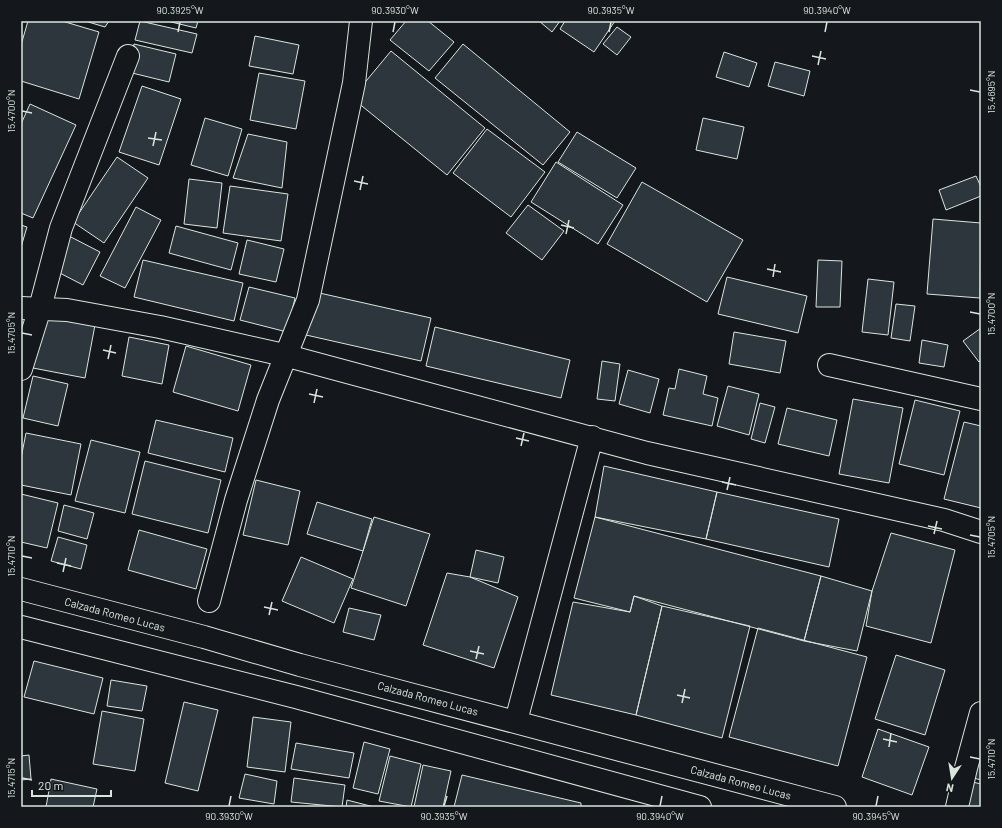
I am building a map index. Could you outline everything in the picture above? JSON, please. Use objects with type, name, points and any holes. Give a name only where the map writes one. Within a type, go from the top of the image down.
[{"type":"street","points":[[208,601],[236,500],[268,400],[284,355],[308,300],[354,83],[361,21]]},
{"type":"street","points":[[21,369],[31,308],[128,56]]},
{"type":"street","points":[[31,308],[115,317],[284,355],[455,402],[662,456],[944,520],[981,532]]},
{"type":"street","points":[[829,365],[981,399]]},
{"type":"street","points":[[516,721],[592,437]]},
{"type":"street","name":"Calzada Romeo Lucas","points":[[21,589],[835,807]]},
{"type":"street","points":[[21,627],[296,697],[700,807]]},
{"type":"street","points":[[957,807],[981,714]]},
{"type":"building","points":[[28,21],[62,21],[99,32],[79,99],[21,81],[21,45]]},
{"type":"building","points":[[85,21],[109,21],[105,27]]},
{"type":"building","points":[[140,21],[197,34],[192,53],[135,40]]},
{"type":"building","points":[[167,21],[198,21],[196,28]]},
{"type":"building","points":[[406,21],[428,21],[454,42],[429,71],[390,40]]},
{"type":"building","points":[[539,21],[560,21],[552,32]]},
{"type":"building","points":[[565,21],[615,21],[594,52],[560,29]]},
{"type":"building","points":[[617,27],[631,37],[617,55],[603,44]]},
{"type":"building","points":[[255,36],[299,45],[293,74],[249,66]]},
{"type":"building","points":[[134,44],[176,54],[169,82],[128,72]]},
{"type":"building","points":[[463,44],[570,132],[543,165],[435,78]]},
{"type":"building","points":[[391,51],[485,128],[447,175],[352,98]]},
{"type":"building","points":[[724,52],[757,63],[749,87],[716,77]]},
{"type":"building","points":[[775,62],[810,71],[804,96],[768,86]]},
{"type":"building","points":[[259,73],[305,81],[296,129],[250,120]]},
{"type":"building","points":[[142,86],[181,99],[159,165],[119,152]]},
{"type":"building","points":[[30,104],[76,125],[33,218],[21,213],[21,124]]},
{"type":"building","points":[[205,118],[242,129],[228,176],[191,165]]},
{"type":"building","points":[[703,118],[744,127],[737,159],[696,150]]},
{"type":"building","points":[[487,129],[545,172],[511,217],[453,173]]},
{"type":"building","points":[[577,132],[636,168],[617,198],[558,162]]},
{"type":"building","points":[[248,134],[287,142],[282,188],[233,178]]},
{"type":"building","points":[[117,157],[148,178],[104,243],[73,222]]},
{"type":"building","points":[[556,162],[623,205],[598,244],[531,202]]},
{"type":"building","points":[[976,176],[981,187],[981,196],[946,210],[939,190]]},
{"type":"building","points":[[189,179],[222,183],[217,228],[184,224]]},
{"type":"building","points":[[642,182],[743,240],[707,302],[607,244]]},
{"type":"building","points":[[230,186],[288,194],[281,241],[223,233]]},
{"type":"building","points":[[528,205],[564,231],[542,260],[506,233]]},
{"type":"building","points":[[136,207],[161,220],[125,288],[100,276]]},
{"type":"building","points":[[933,219],[981,223],[980,298],[927,294]]},
{"type":"building","points":[[21,225],[27,227],[21,247]]},
{"type":"building","points":[[176,226],[238,243],[231,270],[169,253]]},
{"type":"building","points":[[69,236],[100,252],[83,285],[52,269]]},
{"type":"building","points":[[247,240],[284,249],[276,282],[239,274]]},
{"type":"building","points":[[143,260],[243,283],[234,321],[134,297]]},
{"type":"building","points":[[818,260],[842,261],[840,307],[816,307]]},
{"type":"building","points":[[727,277],[807,296],[798,333],[718,314]]},
{"type":"building","points":[[868,279],[894,282],[888,335],[862,332]]},
{"type":"building","points":[[249,287],[295,298],[287,332],[240,320]]},
{"type":"building","points":[[315,292],[431,318],[421,361],[306,335]]},
{"type":"building","points":[[896,304],[915,306],[910,341],[891,338]]},
{"type":"building","points":[[44,314],[95,325],[85,378],[33,368]]},
{"type":"building","points":[[435,327],[570,360],[561,398],[426,366]]},
{"type":"building","points":[[981,328],[981,360],[979,362],[963,341]]},
{"type":"building","points":[[734,332],[786,341],[780,373],[729,364]]},
{"type":"building","points":[[129,337],[169,345],[162,384],[122,376]]},
{"type":"building","points":[[922,340],[948,345],[944,367],[919,363]]},
{"type":"building","points":[[186,346],[251,365],[238,411],[173,392]]},
{"type":"building","points":[[602,361],[620,364],[615,401],[597,399]]},
{"type":"building","points":[[679,369],[707,376],[703,394],[718,398],[712,426],[663,415],[669,388],[675,389]]},
{"type":"building","points":[[628,370],[659,379],[650,413],[619,404]]},
{"type":"building","points":[[33,376],[68,384],[58,426],[23,418]]},
{"type":"building","points":[[728,386],[759,394],[749,435],[717,426]]},
{"type":"building","points":[[853,399],[903,408],[889,483],[839,474]]},
{"type":"building","points":[[915,400],[960,411],[944,475],[899,464]]},
{"type":"building","points":[[760,403],[775,407],[765,443],[751,439]]},
{"type":"building","points":[[787,408],[837,420],[829,456],[778,444]]},
{"type":"building","points":[[156,420],[233,438],[225,472],[148,453]]},
{"type":"building","points":[[964,422],[981,426],[981,508],[944,499]]},
{"type":"building","points":[[26,433],[81,444],[71,495],[21,485],[21,458]]},
{"type":"building","points":[[91,440],[140,452],[125,513],[75,501]]},
{"type":"building","points":[[145,461],[221,480],[208,533],[132,514]]},
{"type":"building","points":[[604,466],[717,492],[706,539],[595,517]]},
{"type":"building","points":[[256,480],[300,491],[288,545],[243,535]]},
{"type":"building","points":[[717,492],[839,519],[829,567],[706,539]]},
{"type":"building","points":[[21,494],[58,503],[47,548],[21,542]]},
{"type":"building","points":[[317,502],[372,519],[363,551],[307,534]]},
{"type":"building","points":[[64,505],[94,513],[87,539],[58,531]]},
{"type":"building","points":[[374,517],[430,534],[406,606],[351,588]]},
{"type":"building","points":[[595,517],[821,576],[804,641],[634,596],[630,612],[574,598]]},
{"type":"building","points":[[139,530],[207,549],[196,589],[128,570]]},
{"type":"building","points":[[891,533],[955,550],[931,643],[866,626],[872,591]]},
{"type":"building","points":[[58,537],[87,545],[81,569],[51,561]]},
{"type":"building","points":[[476,550],[504,557],[498,583],[470,577]]},
{"type":"building","points":[[301,557],[353,579],[334,623],[282,601]]},
{"type":"building","points":[[447,573],[470,577],[518,597],[494,668],[423,645]]},
{"type":"building","points":[[821,576],[872,591],[857,651],[804,641]]},
{"type":"building","points":[[634,596],[662,606],[636,715],[551,695],[573,602],[630,612]]},
{"type":"building","points":[[662,606],[750,626],[722,738],[636,715]]},
{"type":"building","points":[[349,608],[381,615],[374,640],[343,632]]},
{"type":"building","points":[[758,628],[867,657],[838,766],[729,737]]},
{"type":"building","points":[[896,655],[945,670],[925,735],[875,719]]},
{"type":"building","points":[[34,661],[103,678],[94,714],[24,697]]},
{"type":"building","points":[[111,680],[147,686],[142,711],[107,706]]},
{"type":"building","points":[[184,702],[218,710],[198,791],[165,783]]},
{"type":"building","points":[[102,711],[144,719],[135,771],[93,764]]},
{"type":"building","points":[[253,717],[291,722],[285,772],[247,767]]},
{"type":"building","points":[[878,729],[929,747],[912,795],[862,777]]},
{"type":"building","points":[[364,742],[390,749],[378,794],[353,788]]},
{"type":"building","points":[[981,742],[981,780],[966,776]]},
{"type":"building","points":[[296,743],[354,753],[349,778],[291,769]]},
{"type":"building","points":[[29,755],[31,779],[21,780],[21,756]]},
{"type":"building","points":[[390,756],[421,764],[411,807],[379,801]]},
{"type":"building","points":[[423,765],[451,771],[443,807],[414,807]]},
{"type":"building","points":[[245,774],[277,781],[274,804],[239,798]]},
{"type":"building","points":[[462,775],[581,803],[581,807],[454,807]]},
{"type":"building","points":[[294,778],[345,785],[342,807],[291,802]]},
{"type":"building","points":[[51,779],[97,789],[93,807],[46,807]]},
{"type":"building","points":[[964,780],[981,784],[981,807],[963,807]]},
{"type":"building","points":[[347,800],[374,807],[346,807]]}]
